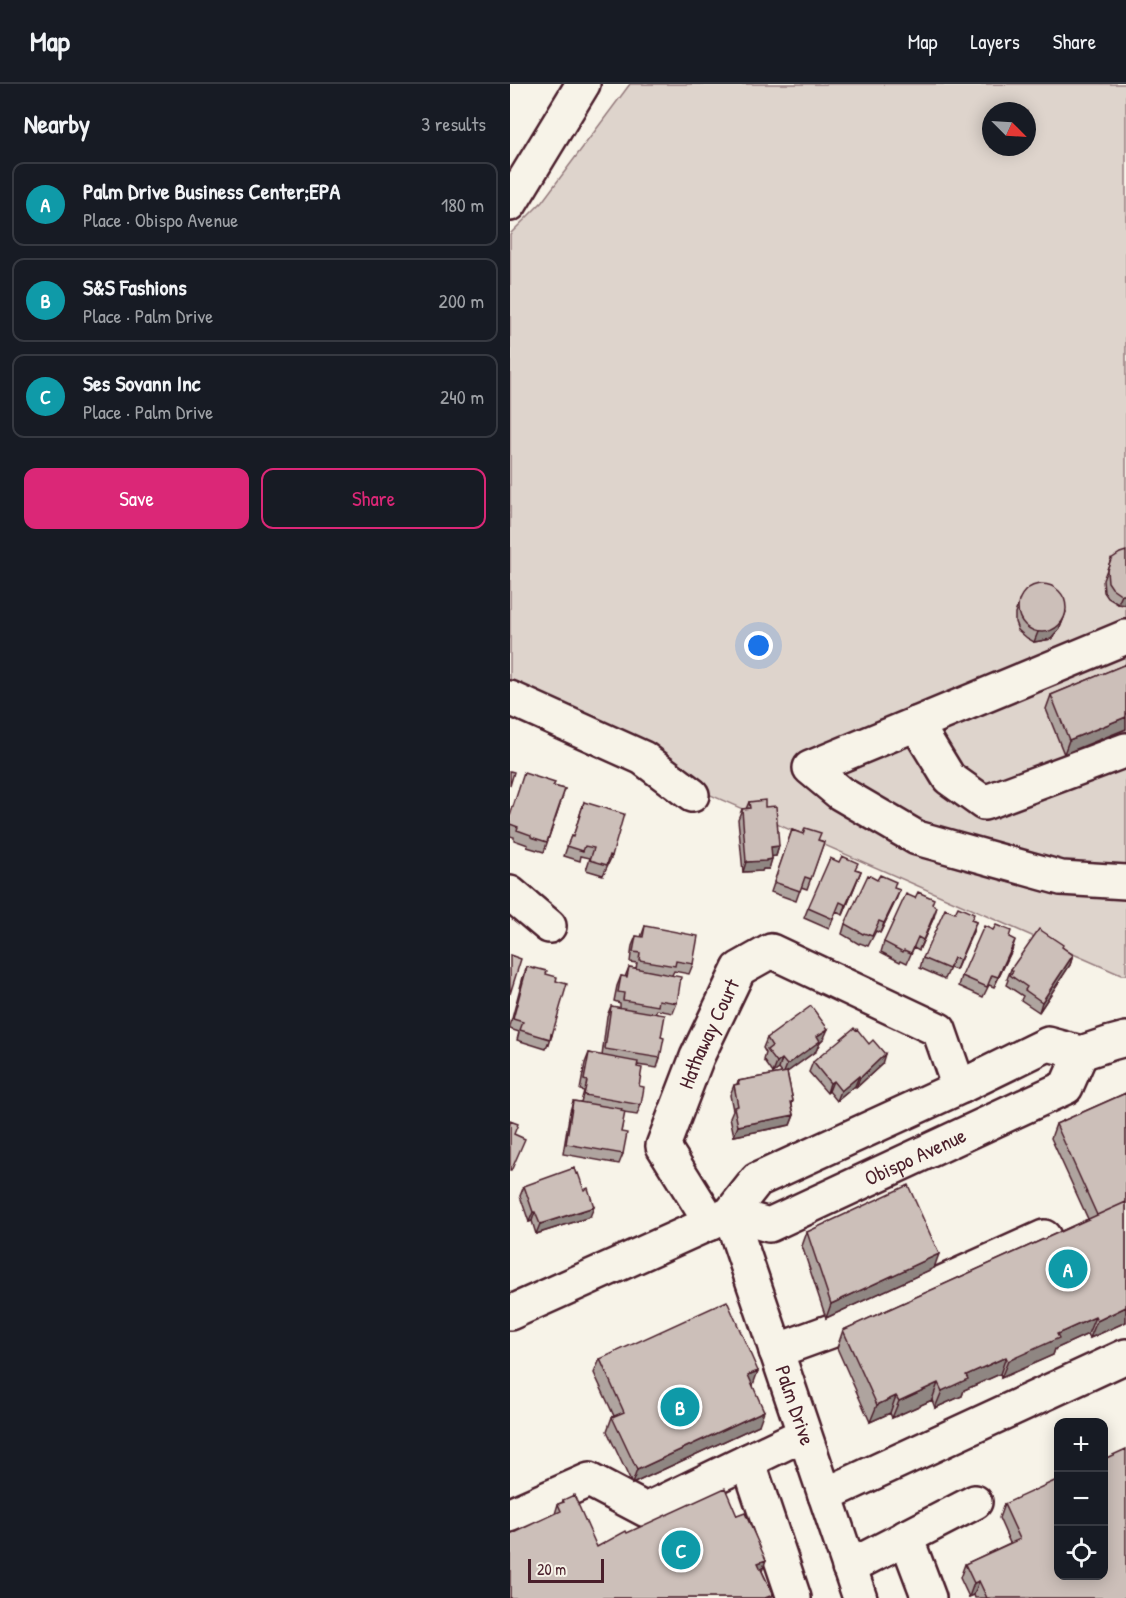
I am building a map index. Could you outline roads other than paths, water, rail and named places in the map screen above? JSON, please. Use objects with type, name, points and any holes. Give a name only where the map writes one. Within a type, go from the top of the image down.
[{"type":"street","points":[[510,204],[576,86]]},
{"type":"street","points":[[1126,637],[810,768],[840,793],[916,838],[1061,878],[1126,882]]},
{"type":"street","points":[[510,698],[643,758],[692,795]]},
{"type":"street","points":[[916,724],[949,778],[984,803],[1126,750]]},
{"type":"street","points":[[510,893],[549,926]]},
{"type":"street","name":"Hathaway Court","points":[[721,1219],[663,1146],[697,1058],[739,969],[771,951],[939,1030],[954,1073],[962,1086]]},
{"type":"street","points":[[510,1313],[721,1219],[757,1180],[1048,1044],[1081,1053],[1126,1039]]},
{"type":"street","name":"Obispo Avenue","points":[[721,1219],[769,1225],[1066,1087],[1081,1053]]},
{"type":"street","name":"Palm Drive","points":[[721,1219],[776,1351],[860,1598]]},
{"type":"street","points":[[776,1351],[853,1323],[1044,1237]]},
{"type":"street","points":[[825,1496],[1126,1356]]},
{"type":"street","points":[[510,1515],[589,1480],[646,1510],[804,1434]]},
{"type":"street","points":[[748,1461],[794,1598]]},
{"type":"street","points":[[849,1567],[975,1502]]},
{"type":"street","points":[[906,1537],[929,1598]]},
{"type":"place","name":"Palm Drive Business Center;EPA","points":[[1068,1269]]},
{"type":"place","name":"S&S Fashions","points":[[680,1407]]},
{"type":"place","name":"Ses Sovann Inc","points":[[681,1550]]}]
